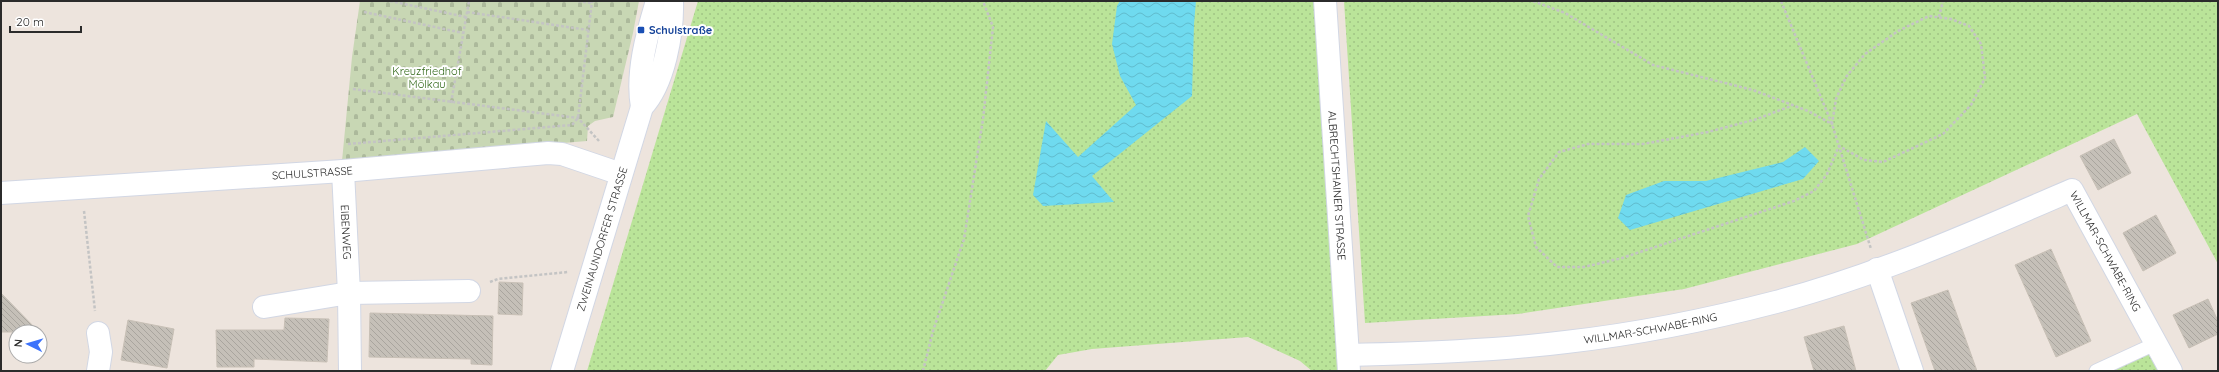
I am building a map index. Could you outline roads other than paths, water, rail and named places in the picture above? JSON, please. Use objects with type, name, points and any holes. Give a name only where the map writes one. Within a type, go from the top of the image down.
[{"type":"street","name":"ZWEINAUNDORFER STRASSE","points":[[642,107],[639,91],[642,65],[657,1]]},
{"type":"street","name":"ZWEINAUNDORFER STRASSE","points":[[562,371],[642,107],[652,97],[659,79],[670,32],[672,1]]},
{"type":"street","name":"ALBRECHTSHAINER STRASSE","points":[[1325,1],[1349,363]]},
{"type":"street","name":"SCHULSTRASSE","points":[[1,193],[81,186],[343,171],[548,153],[562,154],[621,174]]},
{"type":"street","name":"EIBENWEG","points":[[343,171],[349,293],[350,371]]},
{"type":"street","name":"WILLMAR-SCHWABE-RING","points":[[1349,363],[1418,362],[1566,342],[1670,326],[1778,301],[1877,270],[1977,232],[2072,190],[2171,371]]},
{"type":"street","points":[[1877,270],[1912,371]]},
{"type":"street","points":[[264,307],[349,293],[469,291]]},
{"type":"street","points":[[98,333],[101,352],[98,371]]},
{"type":"lane","points":[[2096,371],[2157,343]]},
{"type":"water","points":[[1120,1],[1196,1],[1192,96],[1092,176],[1114,202],[1043,206],[1033,195],[1046,121],[1078,157],[1136,105],[1120,76],[1112,44],[1117,6]]},
{"type":"water","points":[[1805,147],[1819,161],[1803,179],[1630,230],[1618,218],[1626,195],[1664,181],[1706,181],[1783,162]]},
{"type":"place","name":"Schulstraße","points":[[641,30]]},
{"type":"park label","name":"Kreuzfriedhof Mölkau","points":[[427,77]]}]
